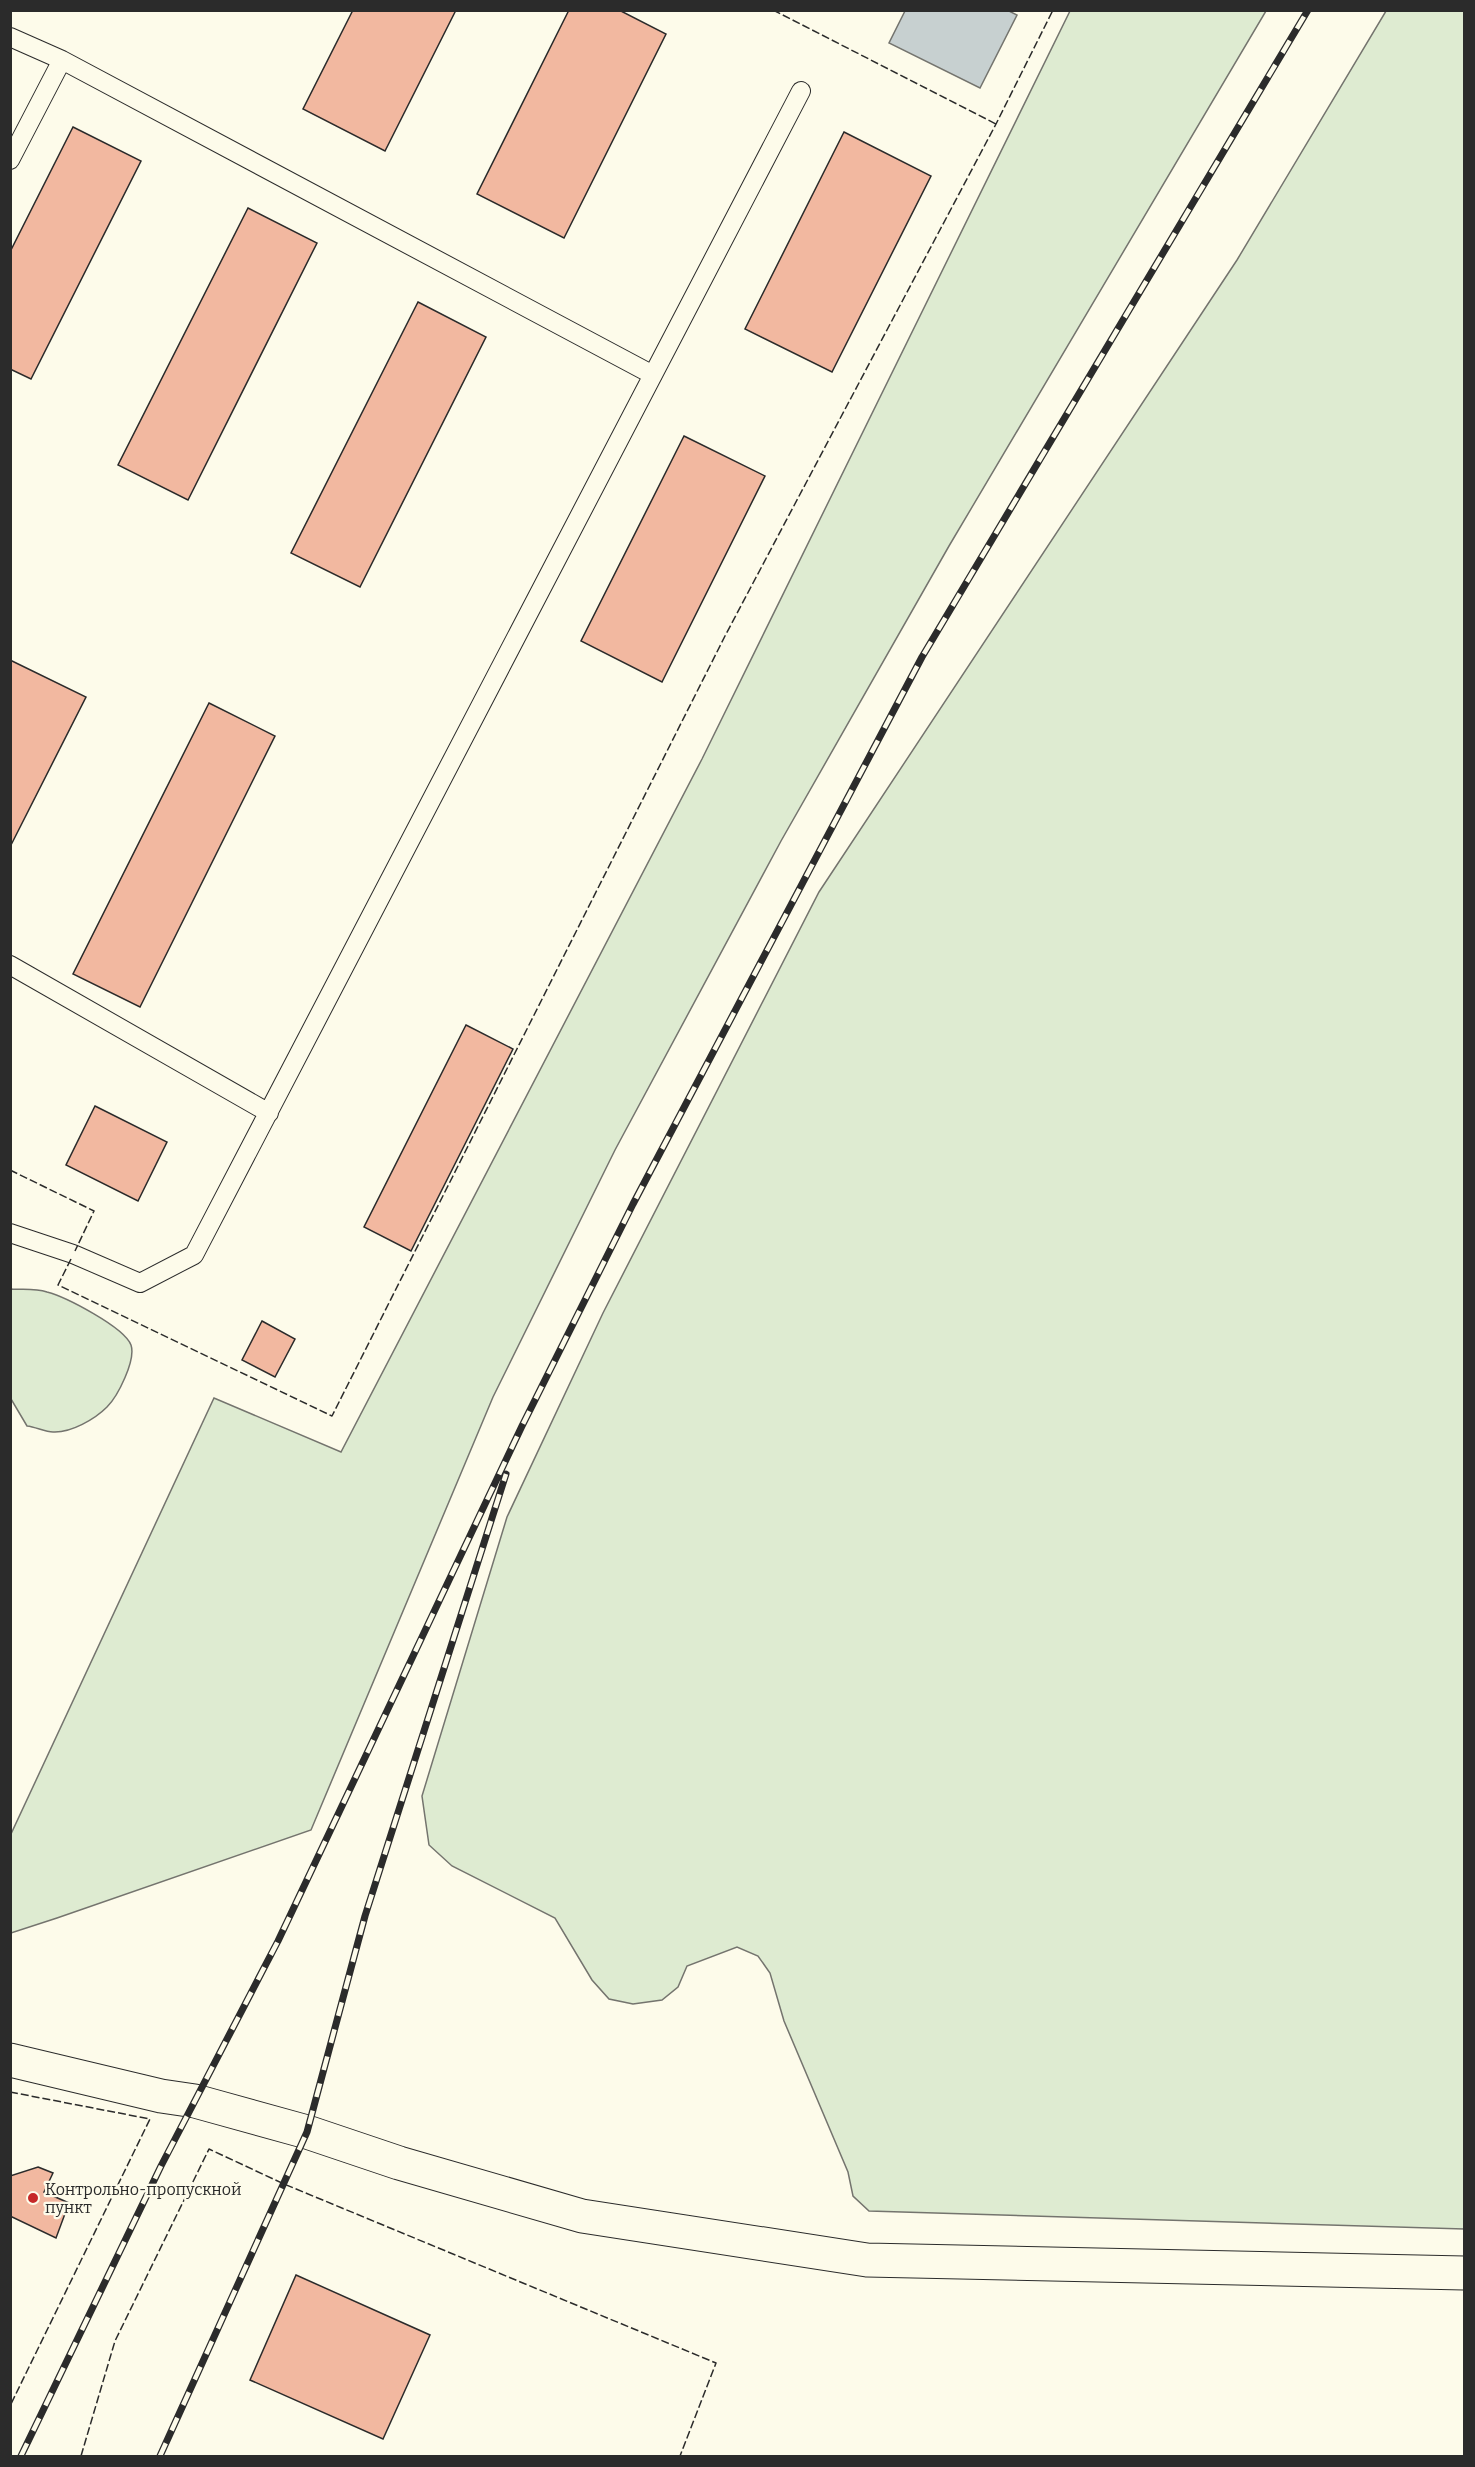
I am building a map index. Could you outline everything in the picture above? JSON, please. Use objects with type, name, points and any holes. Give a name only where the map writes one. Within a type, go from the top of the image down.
[{"type":"street","points":[[10,2060],[161,2096],[206,2104],[582,2216],[867,2260],[1464,2273]]},
{"type":"lane","points":[[10,37],[62,60],[653,375]]},
{"type":"lane","points":[[10,160],[62,60]]},
{"type":"lane","points":[[10,1233],[73,1254],[140,1282],[194,1255],[801,91]]},
{"type":"lane","points":[[10,965],[269,1113]]},
{"type":"green space","points":[[1070,11],[1266,11],[949,546],[781,841],[615,1150],[493,1397],[311,1830],[11,1933],[11,1834],[214,1398],[341,1452],[702,759]]},
{"type":"green space","points":[[1386,11],[1464,11],[1464,2229],[869,2211],[853,2196],[848,2172],[784,2021],[770,1973],[758,1956],[737,1947],[687,1966],[678,1987],[662,2000],[633,2004],[609,1999],[592,1980],[555,1918],[452,1866],[429,1845],[422,1796],[507,1517],[603,1313],[819,892],[1237,260]]},
{"type":"green space","points":[[11,1289],[42,1291],[67,1300],[118,1330],[131,1345],[129,1368],[121,1387],[111,1402],[96,1416],[75,1428],[50,1432],[27,1426],[11,1399]]},
{"type":"shaded area","points":[[1007,10],[1017,15],[980,88],[889,43],[905,11]]},
{"type":"building","points":[[353,10],[456,10],[385,151],[303,109]]},
{"type":"building","points":[[569,10],[619,10],[666,34],[564,238],[477,194]]},
{"type":"building","points":[[73,127],[141,161],[31,379],[10,369],[10,252]]},
{"type":"building","points":[[844,132],[931,176],[832,372],[745,329]]},
{"type":"building","points":[[248,208],[317,243],[188,500],[118,465]]},
{"type":"building","points":[[418,302],[486,337],[360,587],[291,553]]},
{"type":"building","points":[[684,436],[765,476],[662,682],[581,641]]},
{"type":"building","points":[[10,660],[86,697],[10,847]]},
{"type":"building","points":[[209,703],[275,736],[140,1007],[73,974]]},
{"type":"building","points":[[466,1025],[513,1049],[411,1251],[364,1227]]},
{"type":"building","points":[[95,1106],[167,1142],[138,1201],[66,1165]]},
{"type":"building","points":[[262,1321],[295,1339],[275,1377],[242,1360]]},
{"type":"building","name":"Контрольно-пропускной пункт","points":[[38,2167],[53,2173],[44,2192],[69,2203],[56,2238],[10,2216],[10,2176]]},
{"type":"building","points":[[296,2275],[430,2335],[383,2439],[250,2380]]},
{"type":"railway","points":[[21,2456],[161,2166],[278,1941],[522,1426],[633,1204],[922,657],[1308,10]]},
{"type":"railway","points":[[160,2456],[307,2132],[365,1916],[506,1474]]},
{"type":"fence","points":[[773,10],[996,124]]},
{"type":"fence","points":[[71,1259],[58,1285],[332,1416],[725,636],[996,124],[1053,10]]},
{"type":"fence","points":[[10,1170],[94,1211],[75,1251]]},
{"type":"fence","points":[[10,2092],[150,2119],[10,2406]]},
{"type":"fence","points":[[81,2456],[115,2341],[209,2149],[284,2184],[716,2363],[680,2456]]},
{"type":"place","name":"Контрольно-пропускной пункт","points":[[33,2198]]}]
